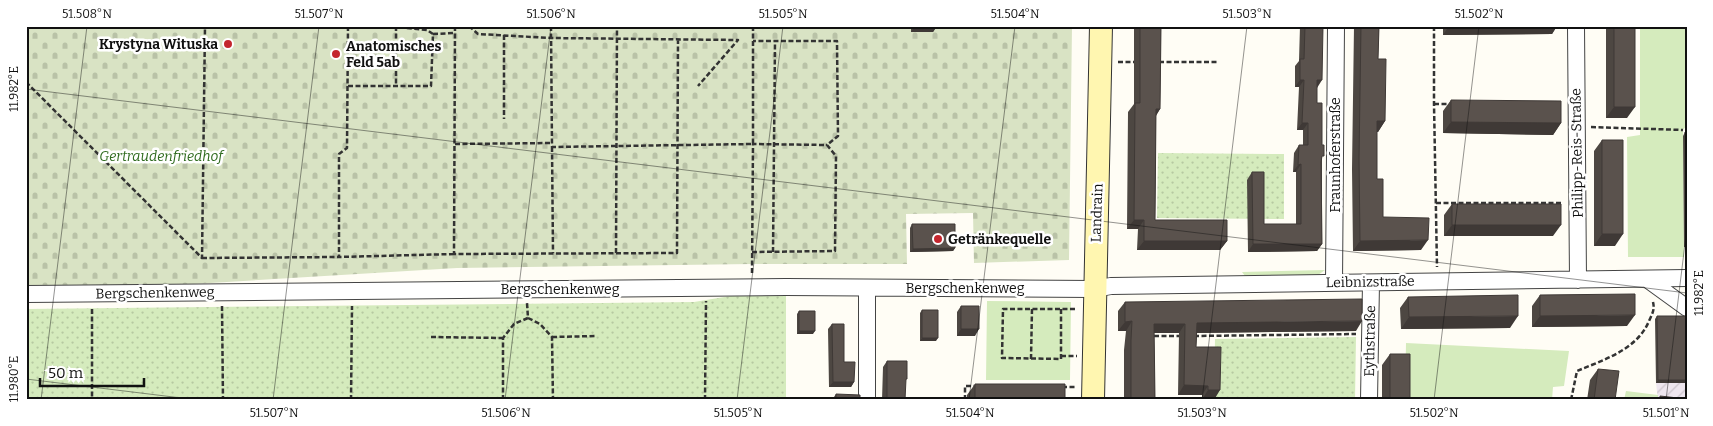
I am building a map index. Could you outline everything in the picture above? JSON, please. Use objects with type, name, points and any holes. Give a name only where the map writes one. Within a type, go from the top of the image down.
[{"type":"street","name":"Landrain","points":[[1093,393],[1101,26]]},
{"type":"street","name":"Fraunhoferstraße","points":[[1334,283],[1336,26]]},
{"type":"street","name":"Philipp-Reis-Straße","points":[[1576,26],[1578,280]]},
{"type":"street","name":"Leibnizstraße","points":[[1094,289],[1111,286],[1687,278]]},
{"type":"street","points":[[1647,279],[1687,308]]},
{"type":"street","name":"Eythstraße","points":[[1369,400],[1371,283]]},
{"type":"street","name":"Bergschenkenweg","points":[[26,294],[753,287],[1094,289]]},
{"type":"street","points":[[867,288],[867,400]]},
{"type":"path","points":[[202,258],[205,26]]},
{"type":"path","points":[[339,257],[339,154],[347,148],[348,26]]},
{"type":"path","points":[[454,254],[455,26]]},
{"type":"path","points":[[469,26],[478,34],[504,36],[617,40],[738,40],[698,86]]},
{"type":"path","points":[[551,26],[553,253]]},
{"type":"path","points":[[616,253],[617,26]]},
{"type":"path","points":[[753,26],[753,287]]},
{"type":"path","points":[[1434,26],[1437,281]]},
{"type":"path","points":[[396,86],[396,27],[426,30],[433,34],[455,33]]},
{"type":"path","points":[[348,86],[431,86],[433,34]]},
{"type":"path","points":[[504,36],[504,120]]},
{"type":"path","points":[[26,82],[202,258],[677,253],[678,40]]},
{"type":"path","points":[[454,144],[616,146],[827,145],[838,136],[838,41],[753,41]]},
{"type":"path","points":[[773,252],[775,41]]},
{"type":"path","points":[[1155,62],[1218,62]]},
{"type":"path","points":[[1434,104],[1453,104]]},
{"type":"path","points":[[1576,127],[1683,130]]},
{"type":"path","points":[[752,252],[835,251],[836,156],[827,145]]},
{"type":"path","points":[[1436,203],[1577,203]]},
{"type":"path","points":[[1571,400],[1577,371],[1620,353],[1645,331],[1654,308],[1647,279]]},
{"type":"path","points":[[527,289],[528,318]]},
{"type":"path","points":[[350,290],[351,400]]},
{"type":"path","points":[[222,292],[223,400]]},
{"type":"path","points":[[91,293],[92,400]]},
{"type":"path","points":[[705,400],[706,300]]},
{"type":"path","points":[[1061,309],[1061,360],[1002,358],[1003,309],[1032,309],[1061,309],[1076,309]]},
{"type":"path","points":[[1031,359],[1032,309]]},
{"type":"path","points":[[503,400],[503,338],[514,324],[528,318],[540,324],[552,337],[553,400]]},
{"type":"path","points":[[1192,336],[1370,334]]},
{"type":"path","points":[[552,337],[596,336]]},
{"type":"path","points":[[1154,336],[1182,336]]},
{"type":"path","points":[[431,337],[503,338]]},
{"type":"path","points":[[965,400],[965,386],[974,386]]},
{"type":"path","points":[[1057,387],[1093,393]]},
{"type":"shaded area","points":[[1656,383],[1687,383],[1687,400],[1658,400]]},
{"type":"green space","name":"Gertraudenfriedhof","points":[[26,26],[1072,26],[1069,260],[974,263],[973,213],[906,214],[907,264],[457,268],[26,294]]},
{"type":"green space","points":[[1640,26],[1687,26],[1687,125],[1683,130],[1684,257],[1628,257],[1627,137],[1640,135]]},
{"type":"green space","points":[[1158,153],[1284,154],[1284,219],[1157,218]]},
{"type":"green space","points":[[1325,270],[1318,275],[1245,276],[1242,272]]},
{"type":"green space","points":[[786,287],[786,400],[26,400],[26,309],[694,302]]},
{"type":"green space","points":[[987,301],[1071,302],[1070,380],[986,380]]},
{"type":"green space","points":[[1356,337],[1355,400],[1214,400],[1215,339]]},
{"type":"green space","points":[[1406,343],[1569,351],[1564,386],[1553,387],[1552,400],[1405,400]]},
{"type":"green space","points":[[1626,391],[1658,395],[1658,400],[1624,400]]},
{"type":"building","points":[[1140,26],[1161,26],[1160,109],[1156,109],[1155,220],[1227,220],[1227,241],[1144,241],[1144,220],[1134,220],[1135,103],[1140,103]]},
{"type":"building","points":[[1305,26],[1323,26],[1322,80],[1317,80],[1317,103],[1322,103],[1322,145],[1324,145],[1324,156],[1322,156],[1321,162],[1322,244],[1253,244],[1252,172],[1264,172],[1264,224],[1301,224],[1301,164],[1298,165],[1299,145],[1308,145],[1308,123],[1302,123],[1304,80],[1300,80],[1300,59],[1304,59]]},
{"type":"building","points":[[1361,26],[1379,26],[1378,59],[1386,59],[1385,121],[1377,121],[1377,179],[1383,179],[1383,217],[1429,218],[1428,240],[1360,241]]},
{"type":"building","points":[[1614,26],[1635,26],[1635,107],[1614,107]]},
{"type":"building","points":[[1451,100],[1561,101],[1561,123],[1451,122]]},
{"type":"building","points":[[1685,132],[1687,132],[1687,244],[1686,244]]},
{"type":"building","points":[[1602,140],[1623,140],[1623,234],[1602,234]]},
{"type":"building","points":[[1452,204],[1561,204],[1561,225],[1452,225]]},
{"type":"building","points":[[912,224],[955,224],[955,248],[913,249]]},
{"type":"building","points":[[1635,294],[1635,315],[1540,316],[1540,295]]},
{"type":"building","points":[[1518,295],[1518,316],[1409,317],[1408,297]]},
{"type":"building","points":[[1362,299],[1362,321],[1197,323],[1196,347],[1221,347],[1220,390],[1208,390],[1208,386],[1184,385],[1185,324],[1154,324],[1155,400],[1131,400],[1132,321],[1125,322],[1125,302]]},
{"type":"building","points":[[961,306],[979,306],[979,329],[961,329]]},
{"type":"building","points":[[922,310],[938,310],[938,338],[922,338]]},
{"type":"building","points":[[799,311],[815,311],[815,331],[799,331]]},
{"type":"building","points":[[1657,316],[1687,316],[1687,380],[1658,380]]},
{"type":"building","points":[[832,324],[844,324],[844,362],[855,362],[854,382],[833,382]]},
{"type":"building","points":[[1390,354],[1410,354],[1410,400],[1390,400]]},
{"type":"building","points":[[887,361],[907,361],[905,400],[887,400]]},
{"type":"building","points":[[1598,369],[1619,371],[1615,400],[1594,400]]},
{"type":"building","points":[[975,384],[1065,384],[1065,400],[975,400]]},
{"type":"building","points":[[836,394],[860,395],[860,400],[836,400]]},
{"type":"building","points":[[1660,396],[1687,399],[1687,400],[1660,400]]},
{"type":"place","name":"Krystyna Wituska","points":[[228,44]]},
{"type":"place","name":"Anatomisches Feld 5ab","points":[[336,54]]},
{"type":"place","name":"Getränkequelle","points":[[938,239]]}]
